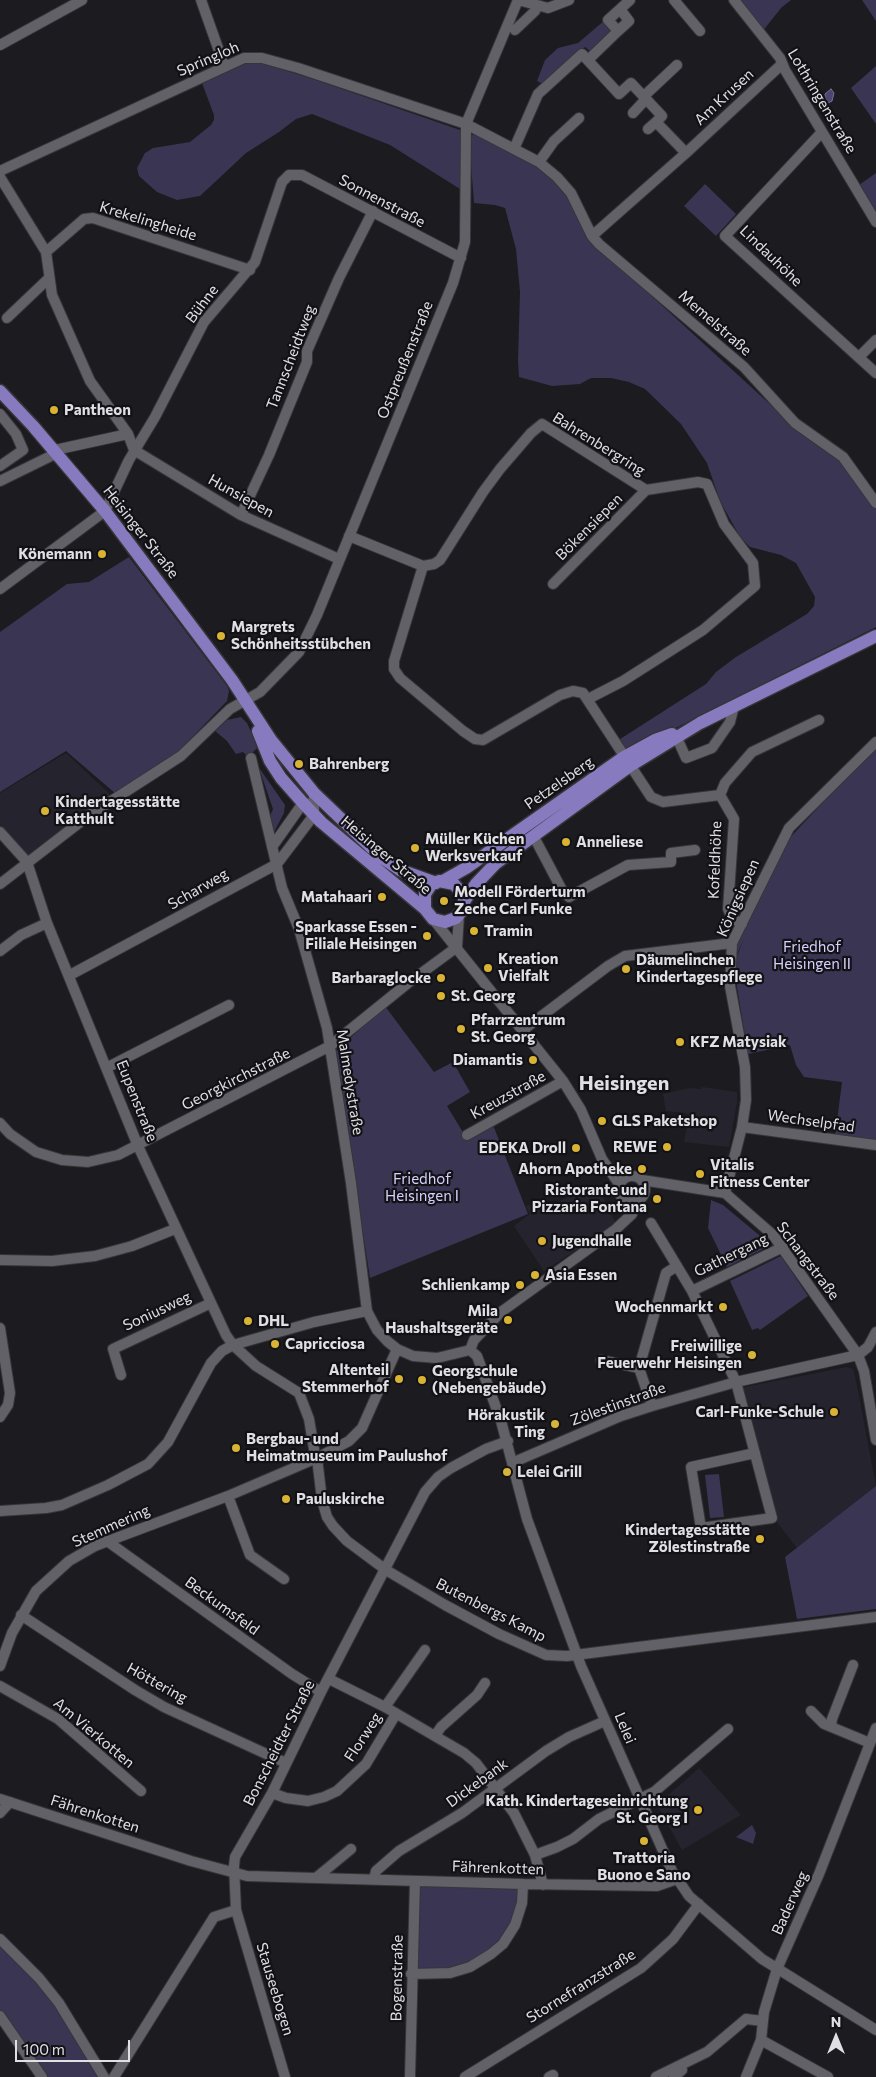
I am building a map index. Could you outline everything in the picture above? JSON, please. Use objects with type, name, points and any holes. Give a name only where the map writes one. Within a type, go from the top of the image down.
[{"type":"main road","name":"Heisinger Straße","points":[[0,391],[56,452],[105,511],[232,680],[244,702],[270,761],[281,778],[390,864],[408,874],[458,886],[465,900]]},
{"type":"main road","name":"Petzelsberg","points":[[439,882],[473,864],[627,762],[677,738],[734,706],[876,636]]},
{"type":"main road","name":"Petzelsberg","points":[[465,900],[487,872],[534,837],[655,740],[700,724]]},
{"type":"main road","name":"Heisinger Straße","points":[[314,804],[425,909]]},
{"type":"main road","name":"Heisinger Straße","points":[[425,909],[425,894],[439,882]]},
{"type":"main road","points":[[425,909],[433,919],[449,921],[459,915],[465,900]]},
{"type":"street","points":[[0,45],[82,0]]},
{"type":"street","points":[[201,0],[224,65]]},
{"type":"street","name":"Ostpreußenstraße","points":[[0,884],[88,816],[174,761],[230,709],[266,687],[299,652],[310,631],[453,284],[465,236],[466,124],[518,0],[548,8],[568,0]]},
{"type":"street","points":[[618,31],[608,20],[630,0]]},
{"type":"street","points":[[674,0],[700,31]]},
{"type":"street","name":"Lothringenstraße","points":[[734,0],[777,54],[876,222]]},
{"type":"street","points":[[515,30],[535,11],[537,5]]},
{"type":"street","points":[[588,60],[630,20],[620,9]]},
{"type":"street","points":[[514,149],[538,94],[582,54],[619,94],[632,83],[662,116],[648,129]]},
{"type":"street","name":"Springloh","points":[[0,171],[224,65],[244,58],[270,60],[466,124]]},
{"type":"street","name":"Am Krusen","points":[[592,236],[686,154],[782,64]]},
{"type":"street","points":[[633,113],[645,97],[677,65]]},
{"type":"street","points":[[539,162],[554,141],[580,118]]},
{"type":"street","points":[[656,122],[686,154]]},
{"type":"street","name":"Memelstraße","points":[[466,124],[539,162],[565,185],[592,236],[744,367],[795,423],[843,457],[876,502]]},
{"type":"street","name":"Lindauhöhe","points":[[822,132],[725,236],[876,373]]},
{"type":"street","name":"Sonnenstraße","points":[[289,175],[302,175],[461,258]]},
{"type":"street","name":"Bühne","points":[[105,511],[134,450],[155,417],[204,322],[250,270],[261,248],[282,182],[289,175]]},
{"type":"street","points":[[0,177],[46,252],[48,279],[52,296],[90,381],[128,434],[134,450]]},
{"type":"street","name":"Tannscheidtweg","points":[[241,515],[269,455],[307,362],[307,351],[339,278],[373,211]]},
{"type":"street","name":"Krekelingheide","points":[[46,252],[84,220],[93,218],[250,270]]},
{"type":"street","points":[[7,318],[48,279]]},
{"type":"street","points":[[859,356],[876,340]]},
{"type":"street","points":[[0,414],[16,434],[23,450],[0,466]]},
{"type":"street","name":"Bahrenbergring","points":[[424,566],[434,564],[440,560],[483,492],[513,453],[540,425],[547,426],[646,490],[698,482],[707,484],[724,524],[754,563],[755,586],[703,630],[623,681],[588,699]]},
{"type":"street","points":[[0,482],[56,452],[128,434]]},
{"type":"street","name":"Hunsiepen","points":[[134,450],[241,515],[339,559]]},
{"type":"street","name":"Bökensiepen","points":[[553,584],[646,490]]},
{"type":"street","points":[[0,590],[105,511]]},
{"type":"street","points":[[349,536],[424,566],[394,660],[394,669],[400,678],[475,739],[483,740],[564,693],[583,693],[648,793],[657,800],[674,801],[720,795],[723,786],[752,752],[819,720]]},
{"type":"street","points":[[677,738],[686,758],[712,748],[730,722],[734,706]]},
{"type":"street","name":"Königsiepen","points":[[725,1193],[742,1127],[747,1088],[730,986],[732,943],[789,828],[876,742]]},
{"type":"street","points":[[251,758],[277,864]]},
{"type":"street","name":"Kofeldhöhe","points":[[720,795],[734,819],[728,909],[732,918],[742,924]]},
{"type":"street","points":[[272,847],[314,804]]},
{"type":"street","name":"Scharweg","points":[[70,975],[277,864],[314,804]]},
{"type":"street","points":[[0,832],[27,862]]},
{"type":"street","points":[[534,837],[562,890],[569,897],[628,865],[670,862],[671,854],[695,850]]},
{"type":"street","name":"Eupenstraße","points":[[27,862],[47,922],[108,1067],[138,1146],[175,1229],[233,1345]]},
{"type":"street","name":"Malmedystraße","points":[[277,864],[282,888],[299,929],[327,1028],[367,1311]]},
{"type":"street","points":[[457,947],[459,915]]},
{"type":"street","points":[[433,919],[564,1081],[577,1102],[605,1164],[623,1180]]},
{"type":"street","points":[[0,951],[21,935],[47,922]]},
{"type":"street","points":[[523,1030],[608,966],[625,956],[732,943]]},
{"type":"street","name":"Georgkirchstraße","points":[[0,1123],[10,1134],[36,1152],[62,1160],[88,1162],[103,1159],[138,1146],[330,1046],[408,983],[457,947]]},
{"type":"street","points":[[108,1067],[229,1005]]},
{"type":"street","points":[[327,1028],[345,1034]]},
{"type":"street","name":"Kreuzstraße","points":[[467,1135],[564,1081]]},
{"type":"street","name":"Wechselpfad","points":[[742,1127],[876,1145]]},
{"type":"street","points":[[624,1220],[627,1207],[625,1200],[618,1191],[623,1180],[636,1176],[642,1180],[666,1185],[725,1193]]},
{"type":"street","points":[[642,1180],[645,1191]]},
{"type":"street","points":[[0,1510],[46,1508],[62,1505],[108,1485],[148,1464],[168,1442],[211,1363],[222,1351],[233,1345],[314,1322],[367,1311],[378,1330],[397,1349],[425,1358],[437,1358],[470,1350],[474,1340],[514,1300],[616,1229],[632,1214],[636,1201],[645,1191],[666,1185]]},
{"type":"street","name":"Schangstraße","points":[[725,1193],[773,1235],[783,1247],[858,1355]]},
{"type":"street","points":[[625,1200],[636,1201]]},
{"type":"street","points":[[651,1223],[692,1291],[736,1382],[755,1452],[772,1518],[701,1528],[691,1467],[755,1452]]},
{"type":"street","points":[[0,1260],[52,1261],[95,1256],[141,1243],[175,1229]]},
{"type":"street","name":"Gathergang","points":[[692,1291],[783,1247]]},
{"type":"street","points":[[652,1406],[639,1368],[666,1273],[676,1266]]},
{"type":"street","name":"Soniusweg","points":[[121,1375],[113,1349],[211,1303]]},
{"type":"street","points":[[0,1328],[10,1393],[8,1405],[0,1417]]},
{"type":"street","points":[[876,1332],[868,1348],[858,1355],[864,1371],[876,1440]]},
{"type":"street","name":"Butenbergs Kamp","points":[[233,1345],[266,1373],[299,1393],[309,1419],[322,1500],[330,1522],[347,1540],[386,1570],[469,1618],[532,1650],[557,1656],[577,1655],[876,1617]]},
{"type":"street","name":"Stemmering","points":[[0,1666],[21,1615],[36,1591],[69,1561],[107,1541],[228,1496],[315,1453],[349,1441],[362,1428],[397,1349]]},
{"type":"street","name":"Lelei","points":[[470,1350],[477,1356],[508,1440],[527,1519],[577,1655],[639,1799],[677,1880],[699,1904],[762,1959],[876,2030]]},
{"type":"street","name":"Zölestinstraße","points":[[514,1462],[609,1421],[652,1406],[736,1382],[858,1355]]},
{"type":"street","points":[[601,1360],[639,1368]]},
{"type":"street","name":"Bonscheidter Straße","points":[[236,1910],[235,1857],[272,1793],[321,1692],[426,1492],[438,1477],[471,1456],[508,1440]]},
{"type":"street","points":[[228,1496],[250,1555],[284,1579]]},
{"type":"street","name":"Beckumsfeld","points":[[107,1541],[285,1669],[321,1692]]},
{"type":"street","name":"Höttering","points":[[21,1615],[135,1690],[164,1706],[286,1763]]},
{"type":"street","points":[[385,1707],[425,1650]]},
{"type":"street","points":[[831,1728],[832,1719],[854,1665]]},
{"type":"street","points":[[329,1679],[385,1707],[436,1736],[476,1763],[498,1788],[514,1813],[535,1855],[543,1885]]},
{"type":"street","points":[[436,1736],[441,1727],[474,1699],[485,1683]]},
{"type":"street","name":"Am Vierkotten","points":[[0,1686],[32,1702],[58,1719],[141,1791]]},
{"type":"street","points":[[812,1711],[818,1720],[831,1728],[870,1743]]},
{"type":"street","name":"Florweg","points":[[272,1793],[286,1798],[308,1801],[337,1791],[366,1764],[396,1714]]},
{"type":"street","name":"Dickebank","points":[[374,1879],[376,1871],[399,1851],[498,1788],[546,1751],[569,1737],[605,1721]]},
{"type":"street","name":"Baderweg","points":[[746,2077],[761,2040],[763,2021],[777,1969],[819,1874],[876,1728]]},
{"type":"street","points":[[535,1855],[558,1847],[599,1819],[658,1789],[728,1729]]},
{"type":"street","name":"Fährenkotten","points":[[0,1813],[3,1802],[235,1874],[265,1877],[543,1885],[662,1886],[677,1880]]},
{"type":"street","points":[[317,1877],[351,1849]]},
{"type":"street","name":"Bogenstraße","points":[[410,2077],[411,1974],[416,1881]]},
{"type":"street","points":[[411,1974],[450,1973],[470,1966],[503,1944],[515,1924],[522,1902],[524,1884]]},
{"type":"street","name":"Stornefranzstraße","points":[[465,2077],[641,1968],[673,1939],[699,1904]]},
{"type":"street","points":[[114,2077],[214,1917],[236,1910]]},
{"type":"street","name":"Stauseebogen","points":[[236,1910],[285,2077]]},
{"type":"street","points":[[0,1939],[39,1978],[59,2003],[104,2077]]},
{"type":"street","points":[[0,2016],[42,2077]]},
{"type":"street","points":[[656,2077],[707,2052],[746,2019],[763,2021]]},
{"type":"street","points":[[761,2040],[828,2077]]},
{"type":"street","points":[[674,2077],[682,2070],[681,2065]]},
{"type":"shaded area","points":[[831,89],[834,93],[832,101],[826,104],[825,94]]},
{"type":"shaded area","name":"Kindertagesstätte Katthult","points":[[66,753],[112,796],[28,855],[0,826],[0,793]]},
{"type":"shaded area","points":[[702,1087],[737,1092],[729,1147],[684,1142],[689,1116],[686,1113],[666,1111],[663,1094],[690,1088],[701,1089]]},
{"type":"shaded area","points":[[597,1185],[616,1224],[544,1271],[514,1226],[530,1214],[526,1206],[539,1201],[543,1208]]},
{"type":"shaded area","points":[[847,1367],[853,1369],[857,1385],[876,1486],[797,1548],[773,1517],[740,1388]]},
{"type":"shaded area","name":"Kath. Kindertageseinrichtung St. Georg I","points":[[699,1768],[741,1815],[682,1850],[657,1805]]},
{"type":"green space","points":[[736,0],[791,0],[781,8],[762,32]]},
{"type":"green space","points":[[862,0],[876,0],[876,21]]},
{"type":"green space","points":[[605,20],[614,29],[590,51],[585,47],[540,88],[541,83],[537,81],[545,60],[558,48],[578,43]]},
{"type":"green space","points":[[245,61],[256,61],[322,82],[460,130],[460,189],[390,145],[312,114],[296,119],[246,153],[200,196],[177,200],[157,192],[139,176],[137,168],[145,153],[153,148],[190,142],[211,125],[214,115],[202,83]]},
{"type":"green space","points":[[876,66],[876,124],[851,88]]},
{"type":"green space","points":[[473,134],[480,135],[538,165],[563,187],[597,246],[785,418],[850,469],[876,507],[876,627],[624,754],[617,741],[706,684],[716,672],[736,657],[807,614],[814,606],[815,597],[796,563],[781,555],[750,547],[740,537],[720,501],[707,463],[681,424],[645,389],[629,382],[611,378],[591,378],[580,384],[552,386],[519,377],[520,292],[516,249],[505,208],[474,203],[469,139]]},
{"type":"green space","points":[[876,173],[876,217],[856,187]]},
{"type":"green space","points":[[705,184],[736,214],[716,236],[684,206]]},
{"type":"green space","points":[[129,557],[227,686],[229,691],[227,701],[180,750],[158,768],[116,794],[66,751],[0,792],[0,632],[67,584],[89,582]]},
{"type":"green space","points":[[241,717],[247,723],[258,747],[248,757],[243,752],[236,754],[227,741],[215,731],[227,720]]},
{"type":"green space","name":"Friedhof Heisingen II","points":[[876,745],[876,1141],[835,1137],[842,1082],[804,1077],[796,1065],[790,1045],[748,1054],[734,969],[736,958],[744,939],[736,956],[736,947],[786,842]]},
{"type":"green space","points":[[255,762],[285,805],[284,813],[273,834],[268,821],[273,809],[261,774],[258,777]]},
{"type":"green space","name":"Friedhof Heisingen I","points":[[385,1006],[434,1072],[453,1062],[470,1092],[447,1106],[467,1139],[493,1125],[528,1214],[370,1278],[335,1052]]},
{"type":"green space","points":[[711,1200],[723,1205],[771,1245],[727,1267],[708,1228]]},
{"type":"green space","points":[[781,1256],[808,1296],[760,1330],[758,1328],[752,1330],[730,1281]]},
{"type":"green space","points":[[719,1474],[724,1517],[710,1518],[705,1475]]},
{"type":"green space","points":[[876,1486],[876,1609],[797,1619],[785,1557]]},
{"type":"green space","points":[[752,1825],[756,1833],[753,1844],[736,1837]]},
{"type":"green space","points":[[415,1881],[523,1884],[521,1906],[497,1949],[450,1973],[411,1974]]},
{"type":"green space","points":[[0,1937],[35,1975],[107,2077],[44,2077],[0,2011]]},
{"type":"place","name":"Pantheon","points":[[54,410]]},
{"type":"place","name":"Könemann","points":[[102,554]]},
{"type":"place","name":"Margrets Schönheitsstübchen","points":[[221,636]]},
{"type":"place","name":"Bahrenberg","points":[[299,764]]},
{"type":"place","name":"Kindertagesstätte Katthult","points":[[45,811]]},
{"type":"place","name":"Anneliese","points":[[566,842]]},
{"type":"place","name":"Müller Küchen Werksverkauf","points":[[415,848]]},
{"type":"place","name":"Matahaari","points":[[382,897]]},
{"type":"place","name":"Modell Förderturm Zeche Carl Funke","points":[[444,901]]},
{"type":"place","name":"Tramin","points":[[474,931]]},
{"type":"place","name":"Sparkasse Essen - Filiale Heisingen","points":[[427,936]]},
{"type":"place","name":"Kreation Vielfalt","points":[[488,968]]},
{"type":"place","name":"Däumelinchen Kindertagespflege","points":[[626,969]]},
{"type":"place","name":"Barbaraglocke","points":[[441,978]]},
{"type":"place","name":"St. Georg","points":[[441,996]]},
{"type":"place","name":"Pfarrzentrum St. Georg","points":[[461,1029]]},
{"type":"place","name":"KFZ Matysiak","points":[[680,1042]]},
{"type":"place","name":"Diamantis","points":[[533,1060]]},
{"type":"place","name":"GLS Paketshop","points":[[602,1121]]},
{"type":"place","name":"REWE","points":[[667,1147]]},
{"type":"place","name":"EDEKA Droll","points":[[576,1148]]},
{"type":"place","name":"Ahorn Apotheke","points":[[642,1169]]},
{"type":"place","name":"Vitalis Fitness Center","points":[[700,1174]]},
{"type":"place","name":"Ristorante und Pizzaria Fontana","points":[[657,1199]]},
{"type":"place","name":"Jugendhalle","points":[[542,1241]]},
{"type":"place","name":"Asia Essen","points":[[535,1275]]},
{"type":"place","name":"Schlienkamp","points":[[520,1285]]},
{"type":"place","name":"Wochenmarkt","points":[[723,1307]]},
{"type":"place","name":"Mila Haushaltsgeräte","points":[[508,1320]]},
{"type":"place","name":"DHL","points":[[248,1321]]},
{"type":"place","name":"Capricciosa","points":[[275,1344]]},
{"type":"place","name":"Freiwillige Feuerwehr Heisingen","points":[[752,1355]]},
{"type":"place","name":"Altenteil Stemmerhof","points":[[399,1379]]},
{"type":"place","name":"Georgschule (Nebengebäude)","points":[[422,1380]]},
{"type":"place","name":"Carl-Funke-Schule","points":[[834,1412]]},
{"type":"place","name":"Hörakustik Ting","points":[[555,1424]]},
{"type":"place","name":"Bergbau- und Heimatmuseum im Paulushof","points":[[236,1448]]},
{"type":"place","name":"Lelei Grill","points":[[507,1472]]},
{"type":"place","name":"Pauluskirche","points":[[286,1499]]},
{"type":"place","name":"Kindertagesstätte Zölestinstraße","points":[[760,1539]]},
{"type":"place","name":"Kath. Kindertageseinrichtung St. Georg I","points":[[698,1810]]},
{"type":"place","name":"Trattoria Buono e Sano","points":[[644,1841]]},
{"type":"district","name":"Heisingen","points":[[624,1083]]}]
